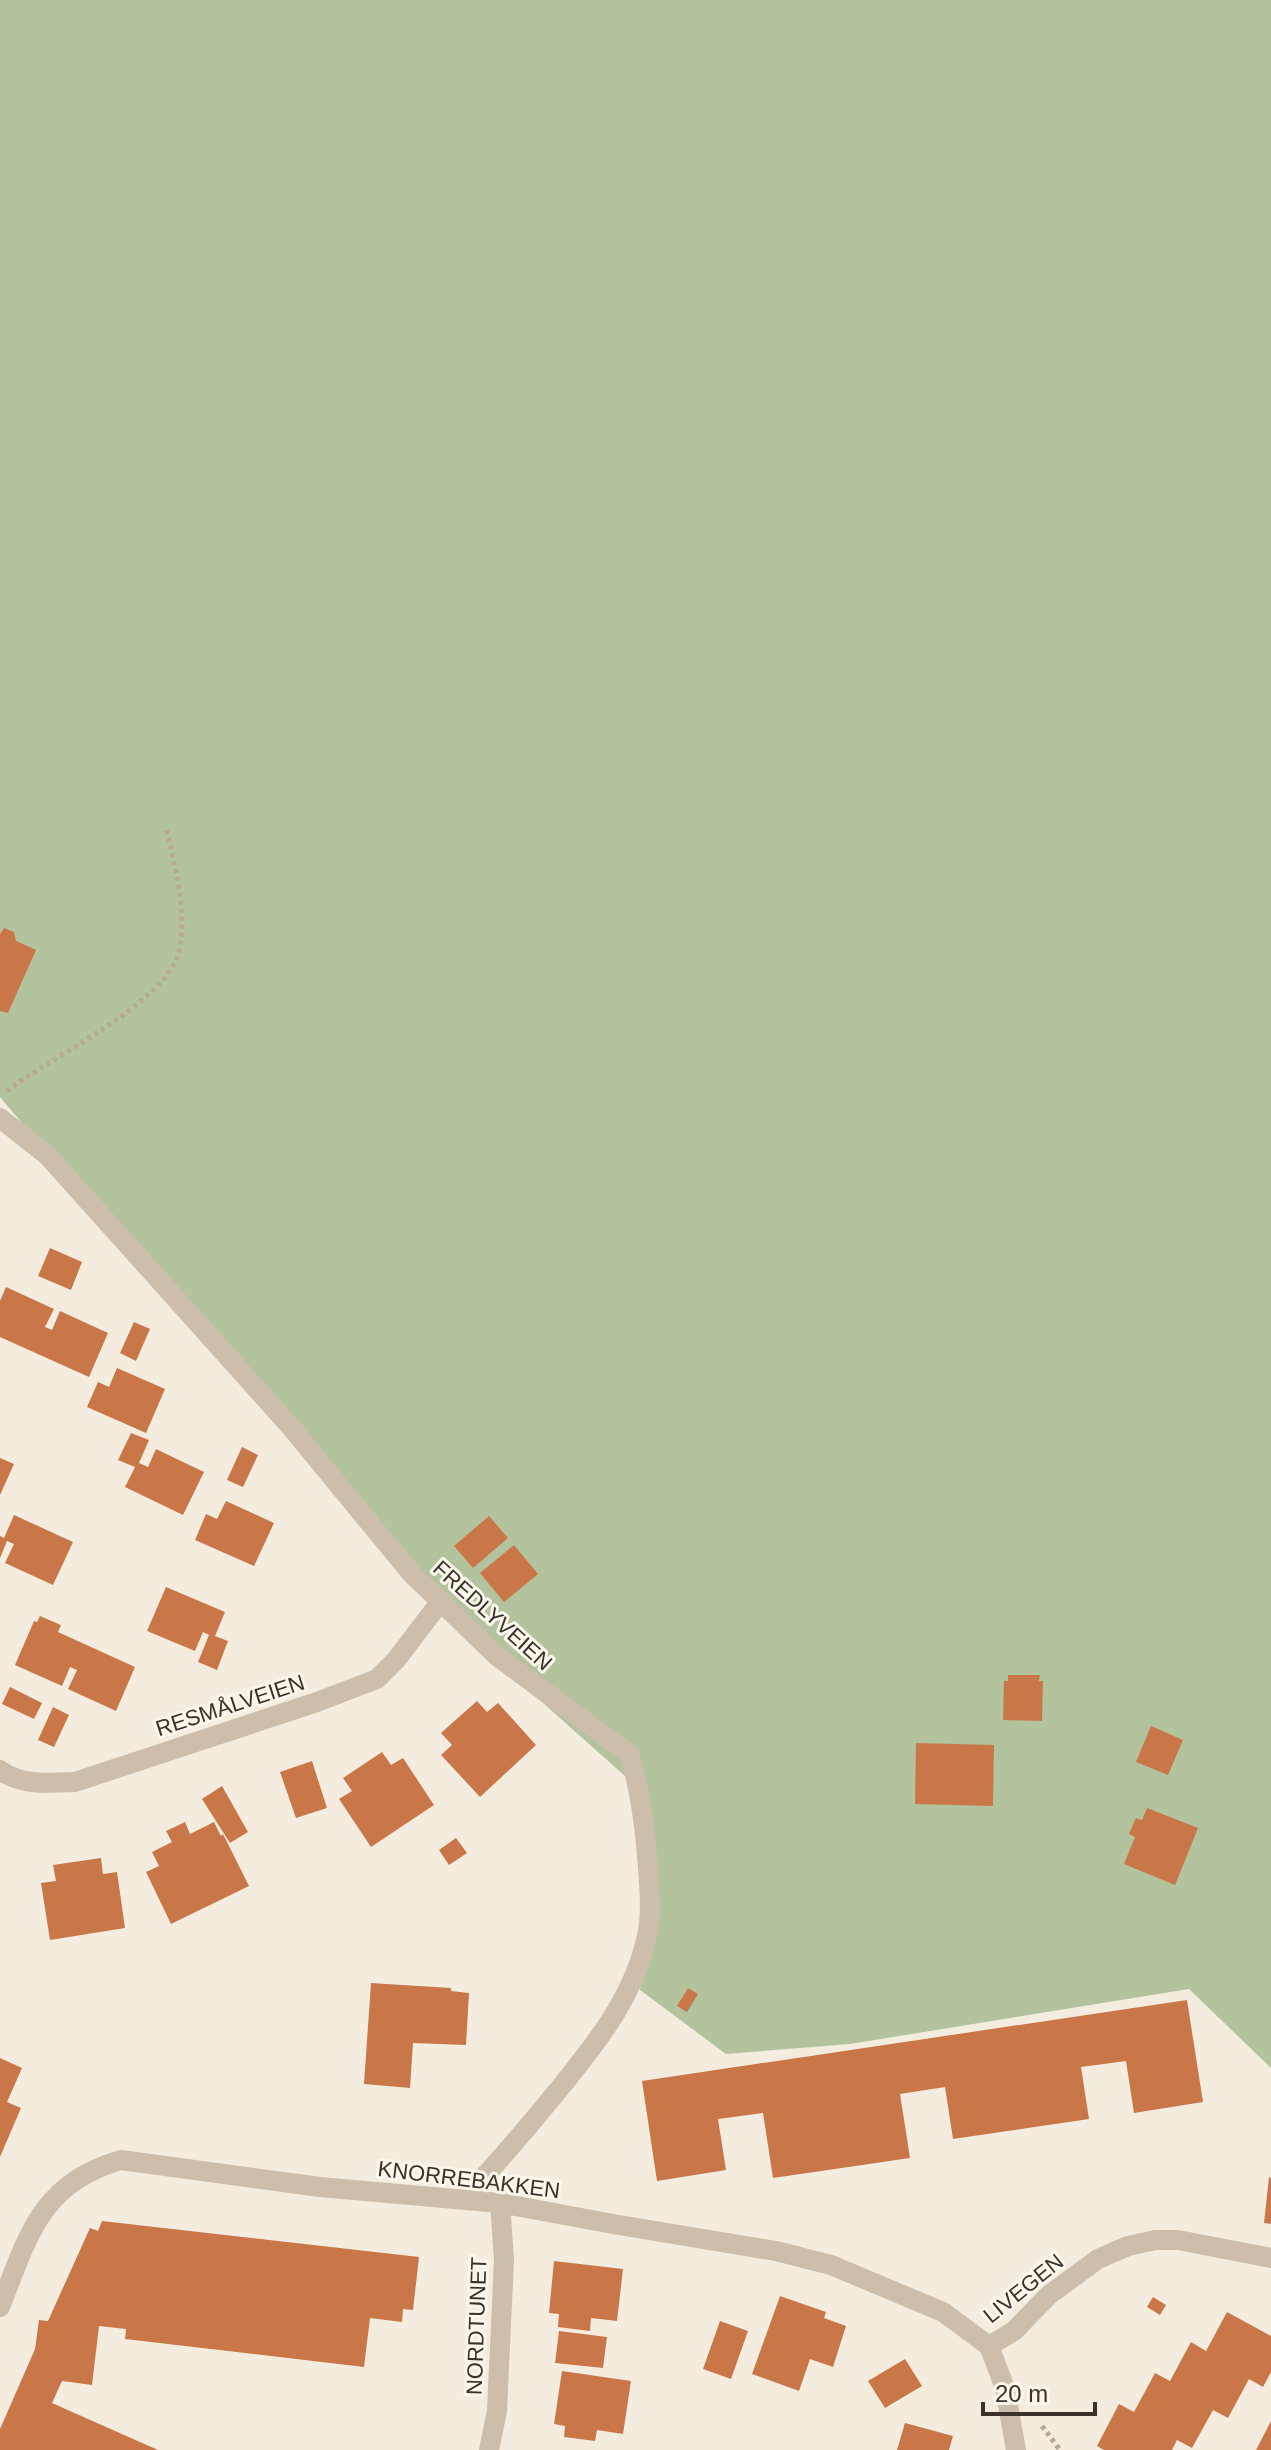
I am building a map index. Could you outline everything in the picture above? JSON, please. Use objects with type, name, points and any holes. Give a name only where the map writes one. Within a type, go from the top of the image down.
[{"type":"street","name":"FREDLYVEIEN","points":[[0,1118],[59,1168],[290,1426],[411,1573],[498,1657],[629,1754],[643,1818],[649,1876],[648,1933],[636,1974],[621,2006],[600,2038],[512,2147],[464,2199]]},
{"type":"street","name":"RESMÅLVEIEN","points":[[0,1770],[10,1777],[40,1784],[75,1782],[317,1702],[377,1679],[396,1660],[441,1601]]},
{"type":"street","name":"KNORREBAKKEN","points":[[0,2307],[30,2233],[49,2204],[73,2180],[94,2167],[121,2160],[320,2187],[500,2203],[776,2251],[831,2265],[943,2312],[989,2346]]},
{"type":"street","name":"NORDTUNET","points":[[489,2450],[497,2411],[504,2260],[500,2203]]},
{"type":"street","name":"LIVEGEN","points":[[989,2346],[1014,2331],[1049,2295],[1098,2259],[1128,2246],[1155,2240],[1178,2240],[1271,2258]]},
{"type":"street","points":[[989,2346],[1005,2388],[1016,2450]]},
{"type":"path","points":[[0,1096],[117,1019],[159,986],[175,964],[180,948],[181,913],[166,826]]},
{"type":"green space","points":[[0,0],[1271,0],[1271,2068],[1189,1989],[850,2044],[726,2054],[640,1990],[651,1895],[644,1793],[413,1587],[0,1097]]},
{"type":"building","points":[[4,928],[14,932],[16,941],[36,950],[8,1013],[0,1011],[0,934]]},
{"type":"building","points":[[50,1248],[82,1262],[71,1290],[38,1276]]},
{"type":"building","points":[[6,1287],[54,1309],[45,1327],[52,1330],[60,1311],[108,1333],[89,1377],[0,1337],[0,1301]]},
{"type":"building","points":[[134,1322],[150,1329],[136,1361],[120,1353]]},
{"type":"building","points":[[117,1368],[165,1389],[146,1433],[87,1407],[98,1382],[109,1387]]},
{"type":"building","points":[[131,1433],[149,1440],[139,1463],[148,1467],[156,1449],[204,1472],[183,1515],[125,1487],[135,1467],[118,1460]]},
{"type":"building","points":[[242,1447],[258,1455],[243,1487],[227,1480]]},
{"type":"building","points":[[0,1458],[14,1464],[0,1495]]},
{"type":"building","points":[[226,1501],[274,1523],[254,1566],[195,1540],[206,1514],[217,1519]]},
{"type":"building","points":[[14,1515],[73,1542],[53,1585],[5,1563],[14,1544],[7,1541],[0,1558],[0,1536],[4,1538]]},
{"type":"building","points":[[489,1516],[508,1538],[473,1568],[454,1546]]},
{"type":"building","points":[[514,1545],[538,1574],[504,1602],[480,1573]]},
{"type":"building","points":[[166,1587],[225,1612],[215,1636],[228,1641],[217,1670],[198,1662],[209,1635],[203,1632],[195,1651],[147,1631]]},
{"type":"building","points":[[40,1616],[61,1625],[58,1632],[135,1667],[116,1711],[68,1689],[77,1670],[70,1667],[62,1686],[15,1665],[34,1621],[37,1622]]},
{"type":"building","points":[[1008,1675],[1040,1675],[1039,1681],[1043,1681],[1042,1721],[1003,1720],[1004,1681],[1008,1681]]},
{"type":"building","points":[[10,1687],[42,1703],[34,1719],[2,1704]]},
{"type":"building","points":[[477,1701],[487,1712],[498,1703],[536,1745],[480,1797],[441,1755],[452,1745],[441,1733]]},
{"type":"building","points":[[53,1707],[69,1715],[54,1747],[38,1740]]},
{"type":"building","points":[[1151,1726],[1183,1740],[1168,1775],[1136,1762]]},
{"type":"building","points":[[916,1743],[994,1745],[993,1806],[915,1804]]},
{"type":"building","points":[[382,1752],[391,1765],[403,1758],[434,1805],[371,1847],[339,1799],[352,1791],[343,1778]]},
{"type":"building","points":[[312,1761],[327,1808],[296,1818],[280,1772]]},
{"type":"building","points":[[222,1786],[248,1832],[230,1843],[202,1799]]},
{"type":"building","points":[[1147,1808],[1198,1828],[1175,1885],[1124,1864],[1135,1837],[1129,1834],[1136,1818],[1142,1820]]},
{"type":"building","points":[[185,1822],[190,1834],[214,1822],[249,1886],[171,1924],[146,1872],[159,1866],[152,1852],[172,1842],[166,1831]]},
{"type":"building","points":[[456,1838],[467,1853],[449,1865],[439,1850]]},
{"type":"building","points":[[101,1858],[103,1874],[117,1872],[125,1928],[50,1940],[41,1883],[56,1881],[53,1865]]},
{"type":"building","points":[[371,1983],[451,1988],[451,1991],[469,1993],[466,2045],[413,2043],[410,2088],[364,2084]]},
{"type":"building","points":[[688,1988],[698,1994],[687,2012],[677,2006]]},
{"type":"building","points":[[1187,2000],[1203,2102],[1134,2113],[1126,2061],[1081,2067],[1089,2119],[953,2139],[945,2087],[900,2094],[910,2158],[773,2178],[763,2113],[718,2119],[726,2170],[657,2181],[642,2081]]},
{"type":"building","points":[[0,2058],[22,2068],[7,2102],[21,2108],[0,2157]]},
{"type":"building","points":[[1271,2178],[1271,2224],[1264,2223]]},
{"type":"building","points":[[102,2221],[419,2257],[413,2310],[403,2309],[402,2322],[370,2318],[364,2367],[125,2339],[126,2329],[99,2326],[92,2385],[62,2381],[52,2403],[158,2450],[0,2450],[0,2429],[35,2349],[39,2320],[48,2321],[90,2228],[98,2231]]},
{"type":"building","points":[[554,2261],[623,2269],[617,2321],[591,2318],[590,2331],[558,2327],[559,2314],[549,2313]]},
{"type":"building","points":[[780,2296],[826,2312],[824,2318],[846,2326],[833,2367],[810,2359],[799,2391],[752,2374]]},
{"type":"building","points":[[1153,2297],[1166,2305],[1160,2315],[1147,2307]]},
{"type":"building","points":[[1227,2312],[1271,2336],[1271,2372],[1263,2387],[1249,2379],[1228,2418],[1213,2410],[1192,2448],[1177,2440],[1172,2450],[1104,2450],[1097,2446],[1119,2404],[1134,2412],[1155,2373],[1170,2381],[1191,2342],[1206,2351]]},
{"type":"building","points":[[720,2321],[748,2331],[731,2379],[703,2369]]},
{"type":"building","points":[[559,2331],[607,2337],[603,2368],[555,2363]]},
{"type":"building","points":[[905,2359],[922,2386],[885,2408],[868,2381]]},
{"type":"building","points":[[562,2371],[631,2381],[623,2434],[597,2430],[595,2441],[564,2437],[565,2426],[554,2424]]},
{"type":"building","points":[[1271,2421],[1271,2450],[1256,2450]]},
{"type":"building","points":[[905,2423],[953,2436],[949,2450],[897,2450]]}]
